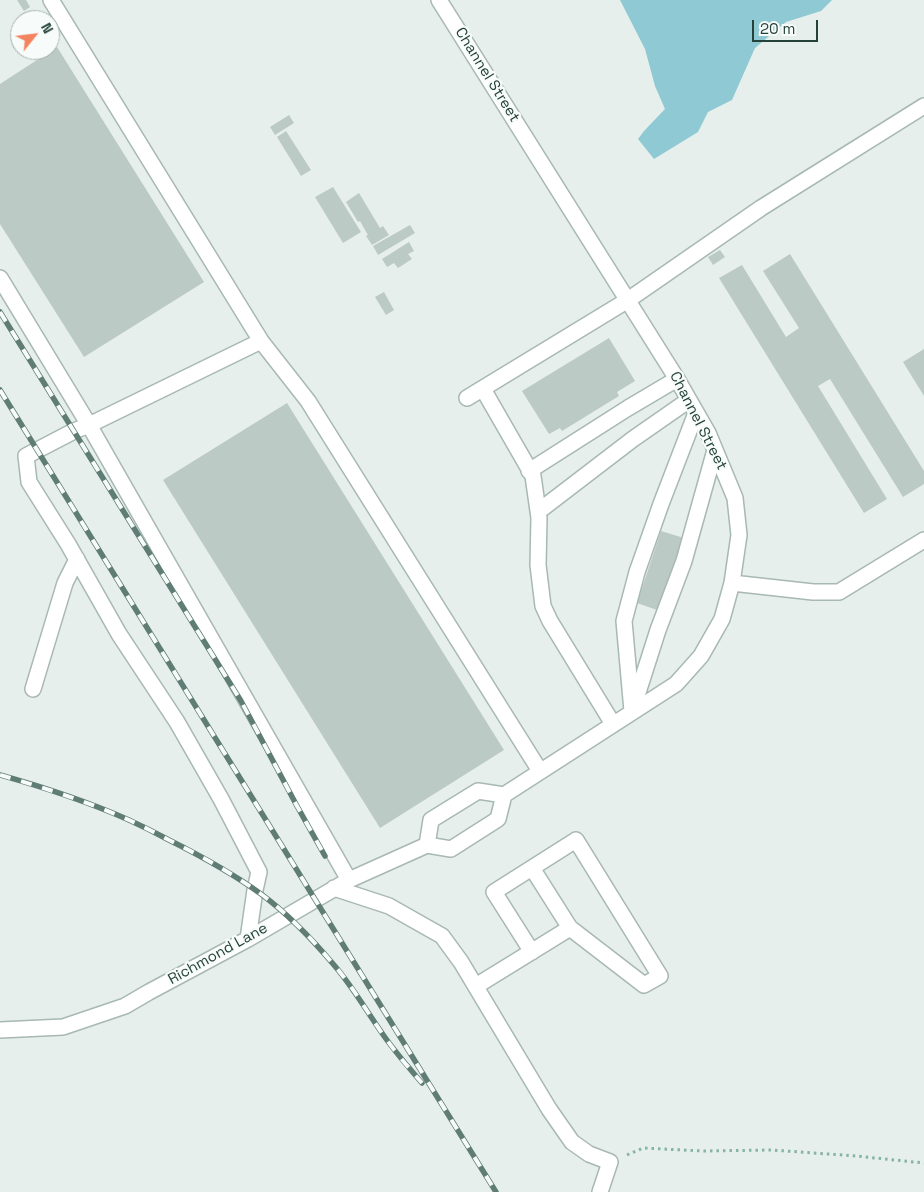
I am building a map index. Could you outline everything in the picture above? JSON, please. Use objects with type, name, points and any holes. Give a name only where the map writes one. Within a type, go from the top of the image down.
[{"type":"street","points":[[51,0],[261,341],[308,401],[540,771]]},
{"type":"street","name":"Channel Street","points":[[439,0],[678,378],[708,433],[735,498],[739,536],[732,583],[722,619],[701,656],[676,684],[504,795]]},
{"type":"street","points":[[468,398],[628,300],[761,208],[924,106]]},
{"type":"street","points":[[0,278],[90,425],[349,880]]},
{"type":"street","points":[[248,938],[259,872],[221,799],[177,722],[119,634],[77,560],[29,482],[26,456],[261,341]]},
{"type":"street","points":[[529,471],[678,378]]},
{"type":"street","points":[[483,389],[533,476],[539,518],[538,565],[543,606],[550,621],[613,724]]},
{"type":"street","points":[[538,511],[633,439],[693,406]]},
{"type":"street","points":[[632,712],[624,621],[640,563],[693,406]]},
{"type":"street","points":[[632,712],[658,630],[684,561],[715,450]]},
{"type":"street","points":[[732,583],[813,592],[839,592],[924,540]]},
{"type":"street","points":[[33,689],[65,583],[77,560]]},
{"type":"street","points":[[478,790],[504,795],[498,819],[451,849],[427,845],[431,820],[478,790]]},
{"type":"street","points":[[532,868],[570,928],[644,985],[660,976],[576,840],[494,892],[532,952]]},
{"type":"street","name":"Richmond Lane","points":[[0,1030],[63,1027],[126,1006],[334,888],[427,845]]},
{"type":"street","points":[[334,888],[389,906],[442,936],[461,962],[549,1109],[572,1142],[589,1154],[610,1162],[600,1192]]},
{"type":"street","points":[[476,986],[570,928]]},
{"type":"path","points":[[610,1162],[643,1148],[703,1151],[772,1150],[924,1163]]},
{"type":"water","points":[[620,0],[832,0],[821,11],[786,22],[755,48],[732,100],[708,112],[698,132],[654,159],[638,139],[665,109],[655,86],[645,49]]},
{"type":"building","points":[[17,0],[26,0],[30,7],[23,10]]},
{"type":"building","points":[[60,52],[204,282],[84,357],[0,224],[0,84],[37,60],[60,60]]},
{"type":"building","points":[[289,115],[294,123],[275,135],[270,127]]},
{"type":"building","points":[[286,131],[311,170],[301,176],[277,137]]},
{"type":"building","points":[[333,187],[361,232],[343,243],[315,197]]},
{"type":"building","points":[[359,193],[380,228],[383,226],[389,235],[372,245],[360,221],[358,222],[346,202]]},
{"type":"building","points":[[410,225],[415,233],[378,255],[373,246]]},
{"type":"building","points":[[409,242],[414,251],[408,254],[412,259],[398,268],[394,263],[387,267],[382,259]]},
{"type":"building","points":[[720,250],[725,257],[713,265],[708,257]]},
{"type":"building","points":[[790,254],[924,471],[924,484],[903,497],[830,379],[818,386],[887,499],[864,513],[719,278],[742,265],[786,337],[799,328],[763,271]]},
{"type":"building","points":[[384,292],[394,310],[386,315],[375,297]]},
{"type":"building","points":[[609,338],[635,381],[617,392],[619,396],[562,431],[560,428],[549,434],[522,391]]},
{"type":"building","points":[[924,349],[924,396],[903,362]]},
{"type":"building","points":[[287,403],[504,750],[380,828],[163,480]]},
{"type":"building","points":[[661,531],[684,538],[660,611],[637,603]]},
{"type":"railway","points":[[0,312],[241,701],[325,856]]},
{"type":"railway","points":[[0,390],[496,1192]]},
{"type":"railway","points":[[0,775],[65,795],[129,820],[205,859],[261,894],[299,927],[341,973],[389,1042],[422,1083]]}]
